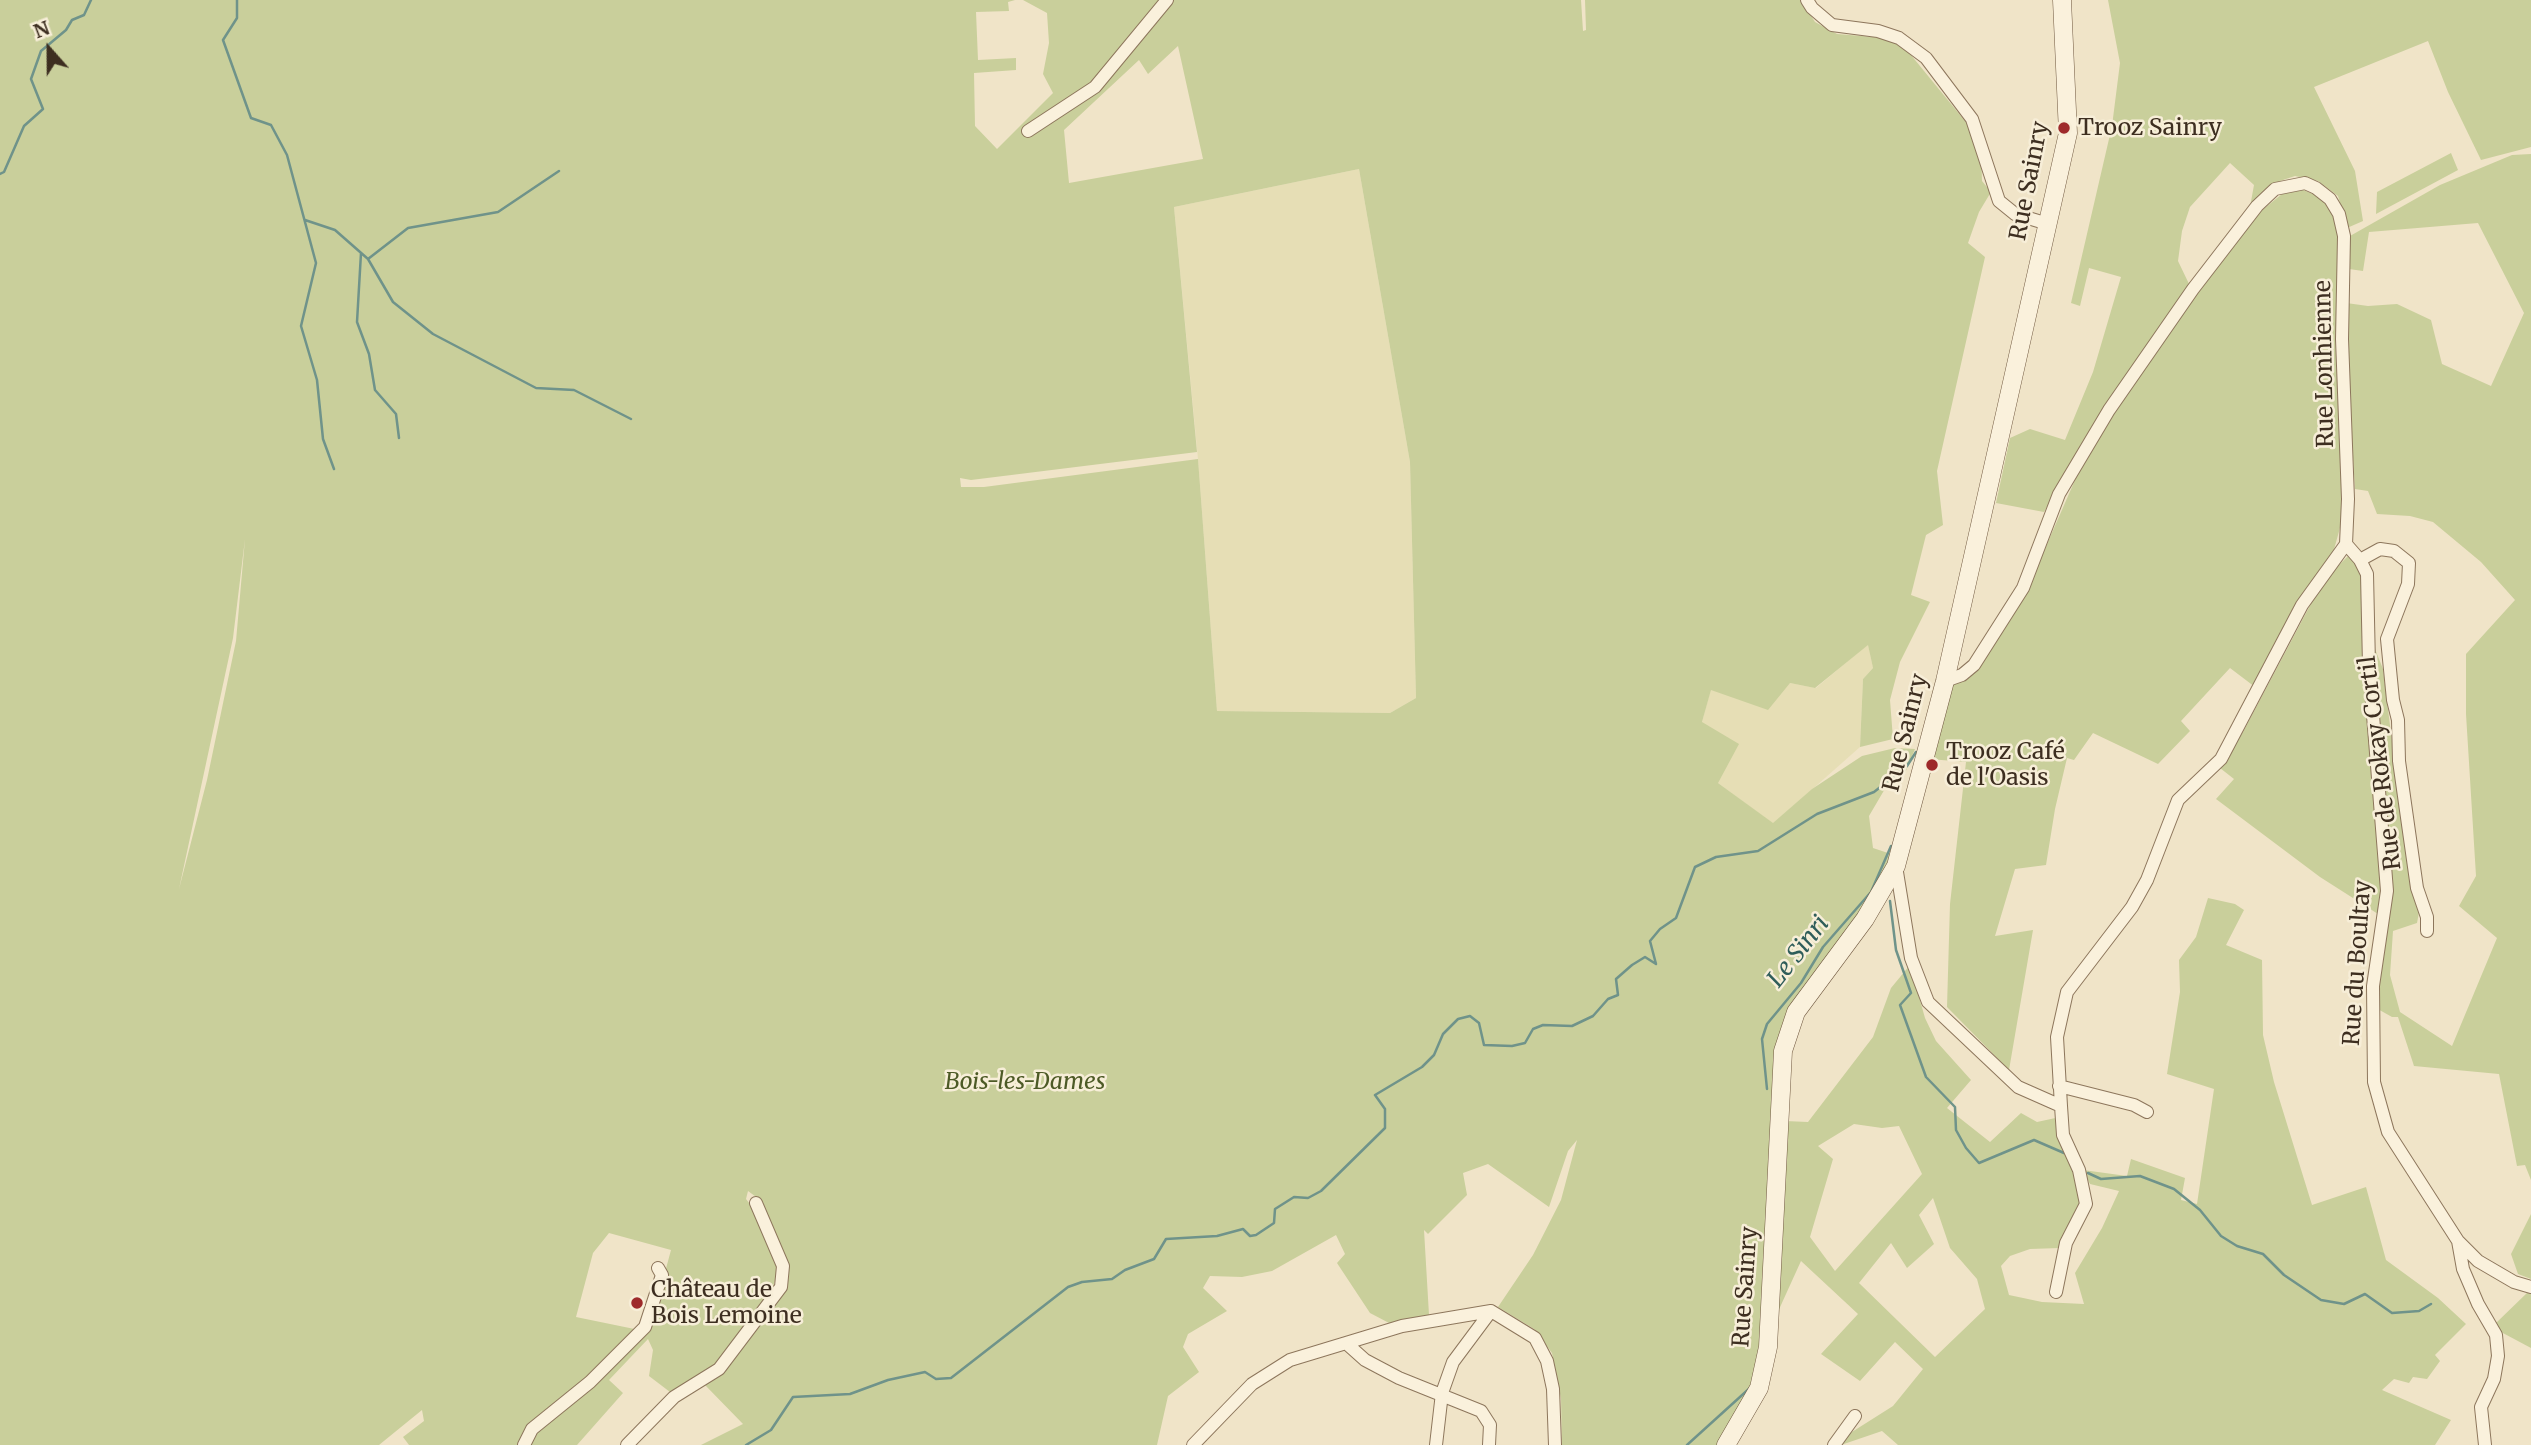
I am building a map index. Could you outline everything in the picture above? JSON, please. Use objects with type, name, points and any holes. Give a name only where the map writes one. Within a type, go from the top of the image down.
[{"type":"street","points":[[1028,131],[1096,87],[1167,0]]},
{"type":"street","points":[[1807,0],[1811,8],[1832,25],[1878,31],[1899,38],[1926,58],[1972,119],[1999,201],[2015,214],[2048,224]]},
{"type":"street","name":"Rue Sainry","points":[[1726,1445],[1759,1388],[1768,1347],[1783,1051],[1796,1012],[1865,919],[1896,866],[1945,681],[2068,133],[2062,0]]},
{"type":"street","name":"Rue Lonhienne","points":[[1945,681],[1962,675],[1974,665],[2023,587],[2059,494],[2109,410],[2193,289],[2257,206],[2275,189],[2290,184],[2305,183],[2330,199],[2339,214],[2344,236],[2342,339],[2348,499],[2346,544]]},
{"type":"street","points":[[2056,1292],[2066,1243],[2086,1204],[2079,1170],[2063,1135],[2057,1037],[2067,992],[2132,907],[2147,880],[2178,800],[2221,759],[2302,605],[2346,544]]},
{"type":"street","name":"Rue du Boultay","points":[[2346,544],[2360,560],[2367,574],[2369,665],[2387,891],[2373,985],[2374,1082],[2388,1132],[2458,1241],[2478,1261],[2514,1282],[2531,1287]]},
{"type":"street","name":"Rue de Rokay Cortil","points":[[2360,560],[2380,549],[2394,551],[2409,563],[2407,584],[2387,639],[2393,700],[2398,720],[2399,761],[2417,888],[2427,917],[2427,931]]},
{"type":"street","points":[[1896,866],[1911,958],[1928,1002],[2018,1087],[2061,1106]]},
{"type":"street","points":[[2059,1086],[2134,1105],[2147,1112]]},
{"type":"street","points":[[627,1445],[674,1397],[719,1369],[781,1287],[783,1266],[756,1203]]},
{"type":"street","points":[[2458,1241],[2463,1269],[2477,1304],[2496,1335],[2498,1356],[2494,1379],[2481,1407],[2485,1445]]},
{"type":"street","points":[[524,1445],[532,1429],[590,1382],[645,1327],[662,1275],[658,1268]]},
{"type":"street","points":[[1436,1445],[1442,1393],[1452,1362],[1491,1311]]},
{"type":"street","points":[[1193,1445],[1241,1394],[1265,1374],[1290,1360],[1402,1326],[1491,1311],[1535,1338],[1547,1361],[1553,1389],[1555,1445]]},
{"type":"street","points":[[1346,1343],[1376,1366],[1481,1411],[1490,1425],[1489,1445]]},
{"type":"street","points":[[1834,1445],[1855,1416]]},
{"type":"shaded area","points":[[1359,169],[1410,462],[1416,698],[1390,713],[1217,711],[1198,459],[1174,207]]},
{"type":"shaded area","points":[[1868,644],[1873,668],[1863,679],[1860,747],[1773,824],[1718,783],[1702,722],[1711,689],[1790,683],[1816,688]]},
{"type":"green space","name":"Bois-les-Dames","points":[[0,0],[1015,0],[1008,2],[1009,11],[976,12],[978,60],[1016,58],[1016,70],[974,73],[975,126],[997,149],[1053,93],[1043,74],[1049,43],[1047,13],[1023,0],[1581,0],[1583,31],[1586,30],[1585,0],[1801,0],[1815,22],[1837,34],[1885,38],[1906,49],[1974,132],[1981,151],[1982,181],[1991,192],[1979,212],[1968,243],[1985,257],[1937,471],[1943,525],[1926,535],[1911,595],[1930,602],[1900,662],[1890,700],[1893,739],[1860,747],[1863,679],[1873,668],[1868,645],[1815,688],[1790,683],[1768,710],[1711,690],[1702,722],[1739,744],[1718,783],[1773,823],[1812,789],[1862,756],[1895,748],[1915,749],[1903,778],[1886,787],[1869,816],[1873,848],[1900,857],[1796,1012],[1783,1051],[1770,1307],[1754,1389],[1719,1445],[1562,1445],[1561,1399],[1552,1353],[1534,1329],[1498,1307],[1533,1255],[1561,1200],[1577,1140],[1568,1151],[1549,1207],[1488,1164],[1463,1173],[1467,1195],[1428,1234],[1424,1230],[1429,1315],[1391,1324],[1370,1313],[1337,1263],[1345,1254],[1336,1235],[1272,1271],[1242,1277],[1210,1276],[1203,1288],[1227,1311],[1188,1334],[1183,1347],[1199,1372],[1168,1396],[1157,1445],[701,1445],[743,1424],[705,1385],[787,1284],[763,1202],[748,1191],[746,1199],[761,1218],[779,1268],[771,1293],[714,1369],[670,1392],[649,1376],[653,1350],[648,1339],[609,1380],[623,1393],[577,1445],[409,1445],[403,1437],[424,1421],[422,1410],[379,1445],[0,1445]],"holes":[[[1178,46],[1203,159],[1069,183],[1064,130],[1139,60],[1148,74]],[[1359,169],[1410,462],[1416,698],[1390,713],[1217,711],[1198,459],[984,487],[961,487],[960,478],[971,480],[1197,452],[1174,207]],[[245,539],[236,641],[207,780],[179,889],[233,638]],[[609,1233],[671,1250],[649,1332],[576,1317],[593,1253]]]},
{"type":"green space","points":[[2108,0],[2531,0],[2531,147],[2481,160],[2448,92],[2428,41],[2314,87],[2355,171],[2363,221],[2347,228],[2338,196],[2318,181],[2295,176],[2280,181],[2250,207],[2254,185],[2230,163],[2190,207],[2182,231],[2178,261],[2190,286],[2086,439],[2044,512],[1996,503],[2010,438],[2030,429],[2065,440],[2093,372],[2121,277],[2089,268],[2080,306],[2071,303],[2112,126],[2120,63]]},
{"type":"green space","points":[[2451,153],[2458,170],[2376,214],[2377,192]]},
{"type":"green space","points":[[2531,154],[2531,1180],[2525,1165],[2517,1166],[2499,1074],[2414,1066],[2398,1017],[2392,1017],[2376,1008],[2380,956],[2392,893],[2375,649],[2383,669],[2395,766],[2420,907],[2417,923],[2393,931],[2390,975],[2400,1012],[2452,1046],[2497,938],[2459,906],[2476,876],[2466,714],[2466,654],[2515,600],[2481,562],[2433,522],[2410,516],[2377,514],[2368,491],[2355,489],[2345,335],[2335,332],[2343,517],[2333,553],[2255,687],[2230,668],[2181,721],[2190,731],[2158,764],[2093,733],[2074,760],[2067,758],[2046,865],[2015,869],[1995,936],[2033,930],[2009,1070],[1947,1007],[1950,904],[1966,762],[1929,759],[1948,684],[1968,679],[2026,592],[2086,455],[2180,317],[2261,211],[2282,194],[2301,189],[2325,199],[2336,218],[2340,252],[2339,302],[2368,306],[2397,304],[2431,320],[2442,364],[2491,386],[2524,313],[2478,223],[2369,232],[2363,271],[2349,269],[2350,236],[2440,185],[2512,155]]},
{"type":"green space","points":[[2350,554],[2364,572],[2361,576],[2366,694],[2383,900],[2378,914],[2320,877],[2216,799],[2234,779],[2220,768],[2243,732],[2323,581]]},
{"type":"green space","points":[[2208,898],[2235,904],[2244,910],[2226,945],[2262,960],[2263,1035],[2274,1082],[2312,1205],[2366,1187],[2386,1260],[2438,1298],[2466,1324],[2435,1355],[2440,1361],[2427,1379],[2413,1377],[2409,1383],[2394,1379],[2382,1390],[2451,1420],[2435,1445],[1898,1445],[1882,1431],[1841,1445],[1844,1437],[1893,1406],[1923,1369],[1895,1342],[1860,1381],[1821,1354],[1858,1314],[1801,1261],[1776,1316],[1785,1121],[1808,1122],[1873,1037],[1891,988],[1910,965],[1925,1018],[1936,1041],[1971,1080],[1947,1108],[1990,1142],[2021,1113],[2037,1122],[2060,1117],[2082,1203],[2060,1248],[2030,1249],[2010,1256],[2001,1266],[2009,1295],[2042,1302],[2084,1304],[2075,1273],[2102,1228],[2119,1191],[2090,1184],[2083,1170],[2127,1176],[2131,1159],[2185,1178],[2181,1200],[2197,1204],[2214,1089],[2167,1074],[2180,992],[2179,960],[2196,937]],"holes":[[[1854,1124],[1882,1128],[1899,1126],[1922,1174],[1835,1271],[1810,1237],[1833,1159],[1818,1146]],[[1933,1198],[1950,1248],[1977,1279],[1985,1309],[1935,1357],[1859,1283],[1891,1243],[1907,1268],[1934,1244],[1919,1215]]]},
{"type":"green space","points":[[2531,1214],[2531,1279],[2518,1274],[2511,1254]]},
{"type":"green space","points":[[2529,1291],[2531,1348],[2501,1332],[2496,1323]]},
{"type":"waterway","points":[[0,174],[4,172],[24,126],[43,109],[31,79],[41,51],[66,30],[72,20],[84,15],[91,0]]},
{"type":"waterway","points":[[237,0],[237,18],[223,40],[251,118],[271,125],[287,155],[316,263],[301,326],[317,380],[323,439],[334,469]]},
{"type":"waterway","points":[[305,220],[335,230],[368,259],[408,228],[498,212],[559,171]]},
{"type":"waterway","points":[[361,253],[357,322],[369,354],[375,390],[396,414],[399,438]]},
{"type":"waterway","points":[[368,259],[393,302],[433,334],[536,388],[574,390],[631,419]]},
{"type":"waterway","points":[[746,1445],[771,1430],[793,1397],[850,1394],[888,1380],[925,1372],[936,1379],[951,1378],[1068,1287],[1082,1282],[1112,1279],[1125,1270],[1154,1259],[1166,1239],[1217,1236],[1243,1229],[1250,1236],[1256,1235],[1274,1223],[1275,1209],[1294,1197],[1308,1198],[1321,1191],[1385,1128],[1385,1109],[1375,1095],[1422,1067],[1434,1055],[1443,1034],[1458,1019],[1470,1016],[1479,1023],[1484,1045],[1512,1046],[1525,1043],[1533,1029],[1543,1025],[1572,1026],[1593,1016],[1608,999],[1618,995],[1616,979],[1632,965],[1645,957],[1656,964],[1650,941],[1660,929],[1676,918],[1695,867],[1716,857],[1758,851],[1817,814],[1874,792],[1907,766],[1916,752]]},
{"type":"waterway","name":"Le Sinri","points":[[1767,1089],[1762,1039],[1767,1024],[1801,983],[1823,947],[1871,892],[1891,846]]},
{"type":"waterway","points":[[1890,901],[1896,950],[1911,993],[1900,1005],[1926,1077],[1955,1107],[1956,1130],[1966,1148],[1979,1163],[2034,1140],[2064,1153]]},
{"type":"waterway","points":[[2088,1173],[2101,1179],[2140,1176],[2174,1189],[2200,1210],[2221,1236],[2237,1246],[2263,1254],[2284,1275],[2321,1300],[2344,1304],[2365,1294],[2392,1313],[2419,1311],[2431,1304]]},
{"type":"waterway","points":[[1687,1445],[1751,1387]]},
{"type":"place","name":"Trooz Sainry","points":[[2064,128]]},
{"type":"place","name":"Trooz Café de l'Oasis","points":[[1932,765]]},
{"type":"place","name":"Château de Bois Lemoine","points":[[637,1303]]}]
